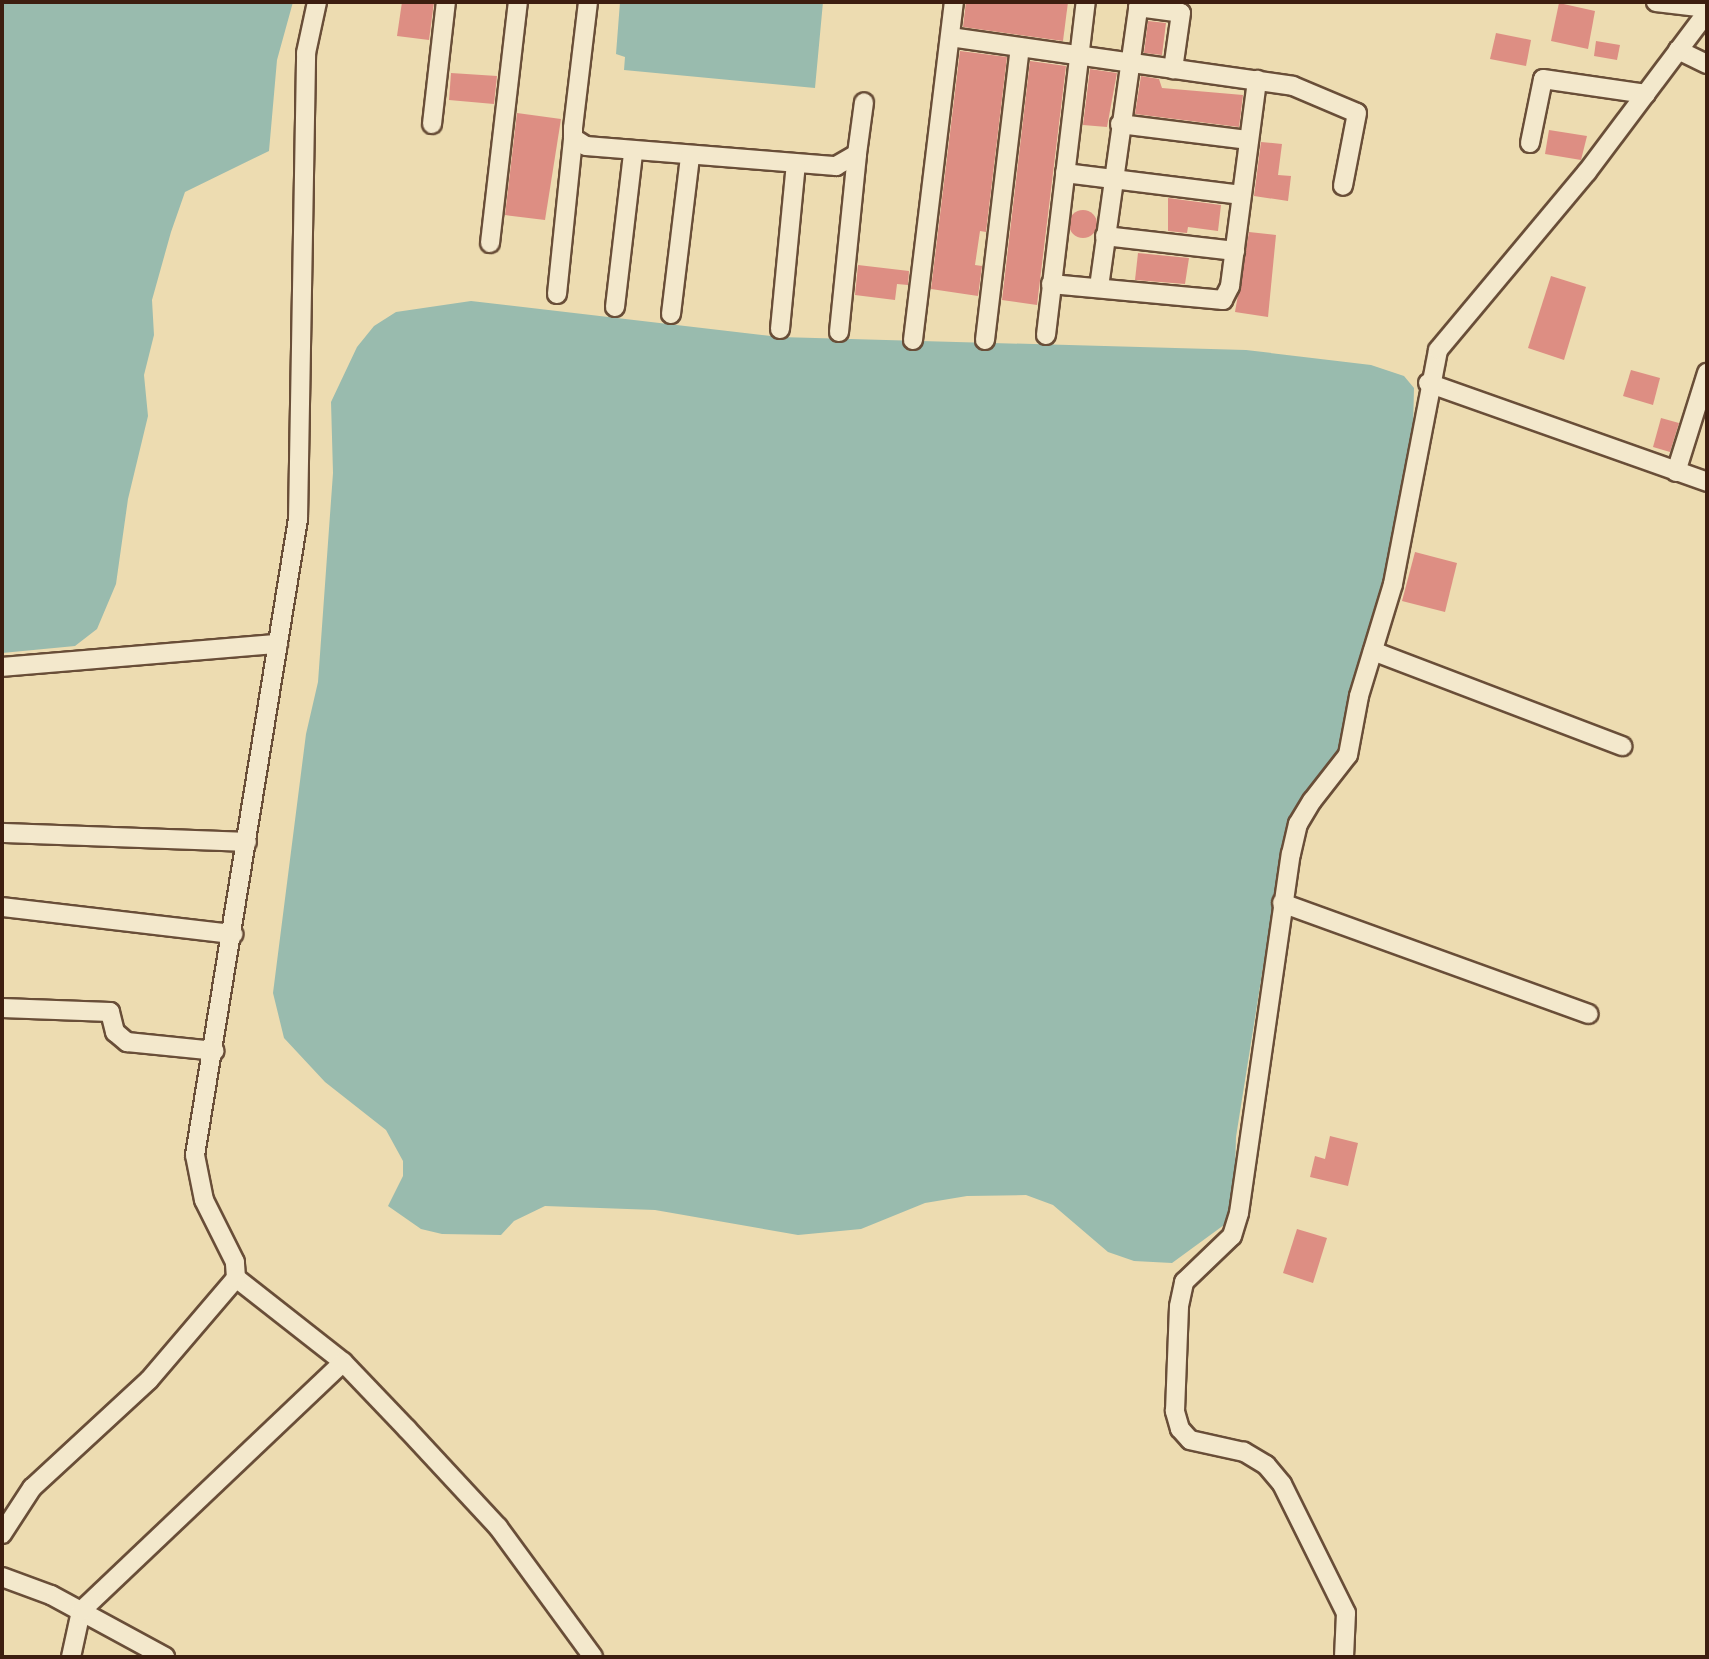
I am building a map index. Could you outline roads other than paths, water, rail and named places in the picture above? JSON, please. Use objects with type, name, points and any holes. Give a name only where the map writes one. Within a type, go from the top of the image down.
[{"type":"street","points":[[2,1534],[32,1488],[149,1380],[236,1278],[235,1262],[196,1171],[298,519],[306,53],[317,2]]},
{"type":"street","points":[[432,124],[446,2]]},
{"type":"street","points":[[490,243],[518,2]]},
{"type":"street","points":[[557,294],[588,2]]},
{"type":"street","points":[[913,340],[954,2]]},
{"type":"street","points":[[1046,335],[1086,2]]},
{"type":"street","points":[[1344,1657],[1346,1613],[1282,1484],[1266,1465],[1244,1452],[1190,1440],[1175,1411],[1184,1282],[1232,1236],[1239,1213],[1282,903],[1298,824],[1348,755],[1404,531],[1428,383],[1438,350],[1462,317],[1587,172],[1707,10],[1656,2]]},
{"type":"street","points":[[1099,287],[1112,178],[1139,5],[1181,13],[1173,69]]},
{"type":"street","points":[[950,37],[1293,86],[1357,113],[1343,186]]},
{"type":"street","points":[[985,340],[1020,47]]},
{"type":"street","points":[[1678,50],[1707,64]]},
{"type":"street","points":[[1530,143],[1543,79],[1646,94]]},
{"type":"street","points":[[1051,284],[1223,300],[1235,251],[1257,80]]},
{"type":"street","points":[[839,332],[864,102]]},
{"type":"street","points":[[1120,124],[1249,140]]},
{"type":"street","points":[[573,138],[602,150],[796,164],[836,166],[857,154]]},
{"type":"street","points":[[615,307],[633,153]]},
{"type":"street","points":[[671,314],[690,156]]},
{"type":"street","points":[[780,329],[796,164]]},
{"type":"street","points":[[1065,173],[1242,195]]},
{"type":"street","points":[[1105,236],[1235,251]]},
{"type":"street","points":[[1676,472],[1707,373]]},
{"type":"street","points":[[1428,383],[1707,482]]},
{"type":"street","points":[[2,667],[278,644]]},
{"type":"street","points":[[1373,651],[1622,746]]},
{"type":"street","points":[[2,833],[247,842]]},
{"type":"street","points":[[1282,903],[1588,1014]]},
{"type":"street","points":[[2,907],[233,934]]},
{"type":"street","points":[[2,1008],[110,1012],[115,1032],[127,1042],[215,1051]]},
{"type":"street","points":[[236,1278],[343,1362],[498,1527],[593,1657]]},
{"type":"street","points":[[71,1657],[81,1611],[343,1362]]},
{"type":"street","points":[[2,1577],[81,1611],[165,1657]]}]
